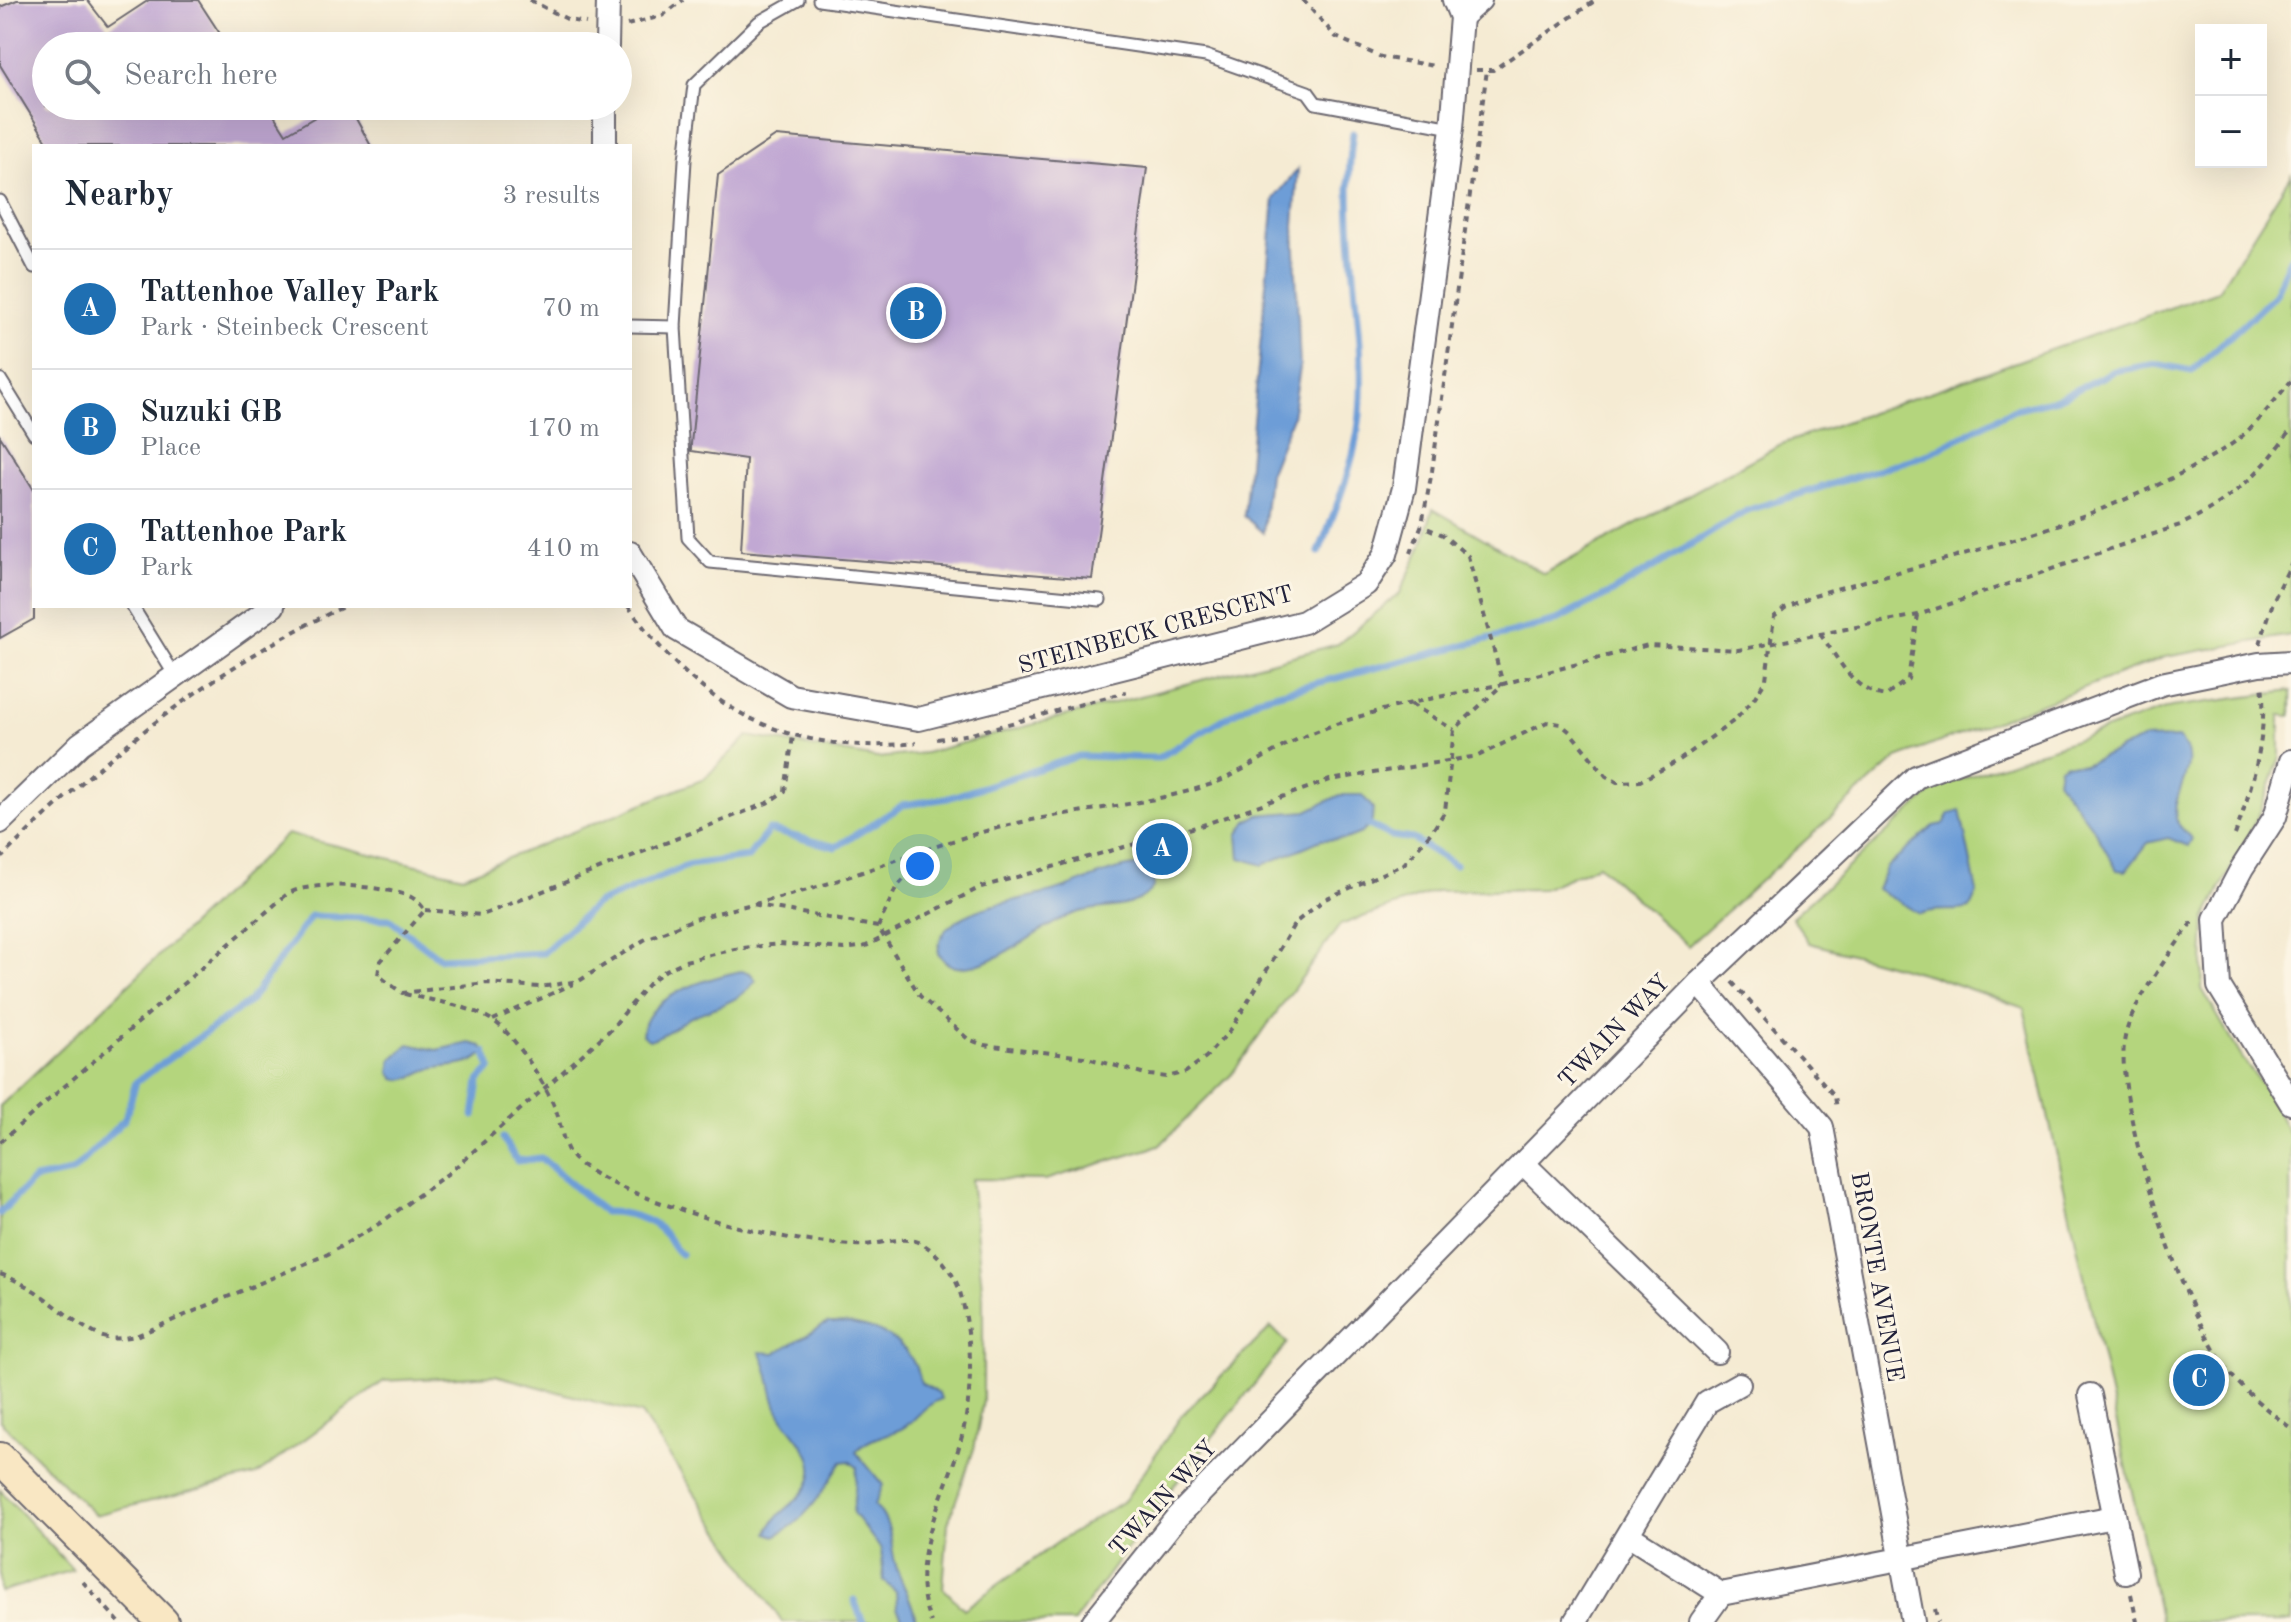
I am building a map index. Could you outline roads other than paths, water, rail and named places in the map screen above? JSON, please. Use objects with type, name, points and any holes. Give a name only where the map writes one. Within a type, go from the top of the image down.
[{"type":"street","points":[[607,32],[608,0]]},
{"type":"street","name":"STEINBECK CRESCENT","points":[[632,556],[676,629],[791,696],[919,719],[1304,622],[1366,584],[1386,554],[1404,488],[1452,128],[1457,9],[1480,0]]},
{"type":"street","points":[[605,120],[605,144]]},
{"type":"street","points":[[0,822],[80,744],[270,608]]},
{"type":"street","name":"TWAIN WAY","points":[[1093,1622],[1177,1517],[1699,983],[1916,777],[2161,684],[2259,664],[2290,669]]},
{"type":"street","points":[[2290,1096],[2258,1053],[2219,986],[2215,919],[2242,868],[2275,817],[2291,761]]},
{"type":"street","name":"BRONTE AVENUE","points":[[1699,983],[1822,1127],[1913,1622]]},
{"type":"street","points":[[1523,1163],[1717,1352]]},
{"type":"street","points":[[1575,1622],[1707,1402],[1739,1384]]},
{"type":"street","points":[[2090,1395],[2126,1573]]},
{"type":"street","points":[[0,1458],[163,1622]]},
{"type":"street","points":[[1628,1535],[1721,1594],[2114,1517]]},
{"type":"street","points":[[1701,1622],[1721,1594]]},
{"type":"lane","points":[[798,0],[759,22],[694,85],[685,160],[675,327],[688,538],[710,562],[1100,600]]},
{"type":"lane","points":[[819,0],[1206,56],[1308,92],[1316,103],[1452,128]]},
{"type":"lane","points":[[0,201],[32,263]]},
{"type":"lane","points":[[632,326],[675,327]]},
{"type":"lane","points":[[0,379],[32,431]]},
{"type":"lane","points":[[133,608],[174,674]]},
{"type":"water","points":[[1298,169],[1294,226],[1300,368],[1292,417],[1269,474],[1263,533],[1244,516],[1274,199]]},
{"type":"water","points":[[2178,738],[2185,747],[2188,767],[2175,808],[2176,818],[2192,839],[2188,846],[2168,838],[2148,843],[2126,871],[2117,870],[2095,831],[2057,780],[2059,767],[2066,763],[2084,765],[2142,739]]},
{"type":"water","points":[[1340,795],[1362,795],[1373,808],[1372,821],[1362,833],[1346,839],[1321,840],[1263,865],[1240,858],[1238,835],[1247,821],[1258,815],[1307,811]]},
{"type":"water","points":[[1960,810],[1977,892],[1970,908],[1920,914],[1877,889],[1886,868],[1934,826],[1944,824],[1950,813]]},
{"type":"water","points":[[1140,865],[1153,875],[1154,886],[1138,900],[1076,913],[1048,926],[1007,952],[979,964],[956,967],[938,954],[940,939],[946,930],[973,912]]},
{"type":"water","points":[[741,971],[750,973],[756,980],[742,994],[726,1004],[689,1018],[655,1038],[649,1040],[642,1035],[646,1021],[667,999],[697,984]]},
{"type":"water","points":[[470,1043],[482,1046],[485,1052],[474,1061],[431,1069],[405,1079],[395,1079],[390,1072],[392,1059],[409,1044],[436,1050]]},
{"type":"water","points":[[828,1323],[859,1325],[886,1335],[908,1354],[921,1383],[939,1393],[941,1399],[907,1425],[871,1440],[856,1452],[883,1485],[875,1505],[889,1529],[894,1560],[916,1622],[904,1622],[897,1608],[896,1592],[884,1581],[881,1549],[853,1513],[857,1467],[849,1461],[842,1462],[814,1504],[796,1522],[775,1536],[768,1533],[775,1520],[807,1487],[812,1464],[776,1405],[760,1352],[775,1353]]},
{"type":"waterway","points":[[1319,552],[1347,477],[1360,418],[1361,365],[1349,199],[1353,133]]},
{"type":"waterway","points":[[0,1213],[34,1179],[72,1172],[125,1119],[136,1082],[249,1002],[311,916],[389,919],[440,958],[543,953],[596,904],[689,865],[748,857],[769,830],[836,847],[903,805],[948,798],[1079,756],[1158,758],[1259,698],[1553,622],[1611,593],[1748,510],[1928,454],[2014,409],[2057,399],[2114,371],[2156,364],[2192,371],[2274,296],[2291,257]]},
{"type":"waterway","points":[[1369,825],[1391,836],[1413,839],[1455,865]]},
{"type":"waterway","points":[[474,1116],[479,1081],[491,1068],[485,1052]]},
{"type":"waterway","points":[[503,1138],[517,1161],[541,1158],[604,1212],[628,1214],[659,1228],[681,1254]]},
{"type":"waterway","points":[[854,1600],[863,1622]]},
{"type":"place","name":"Suzuki GB","points":[[916,313]]},
{"type":"place","name":"Tattenhoe Valley Park","points":[[1162,849]]},
{"type":"place","name":"Tattenhoe Park","points":[[2199,1380]]}]
